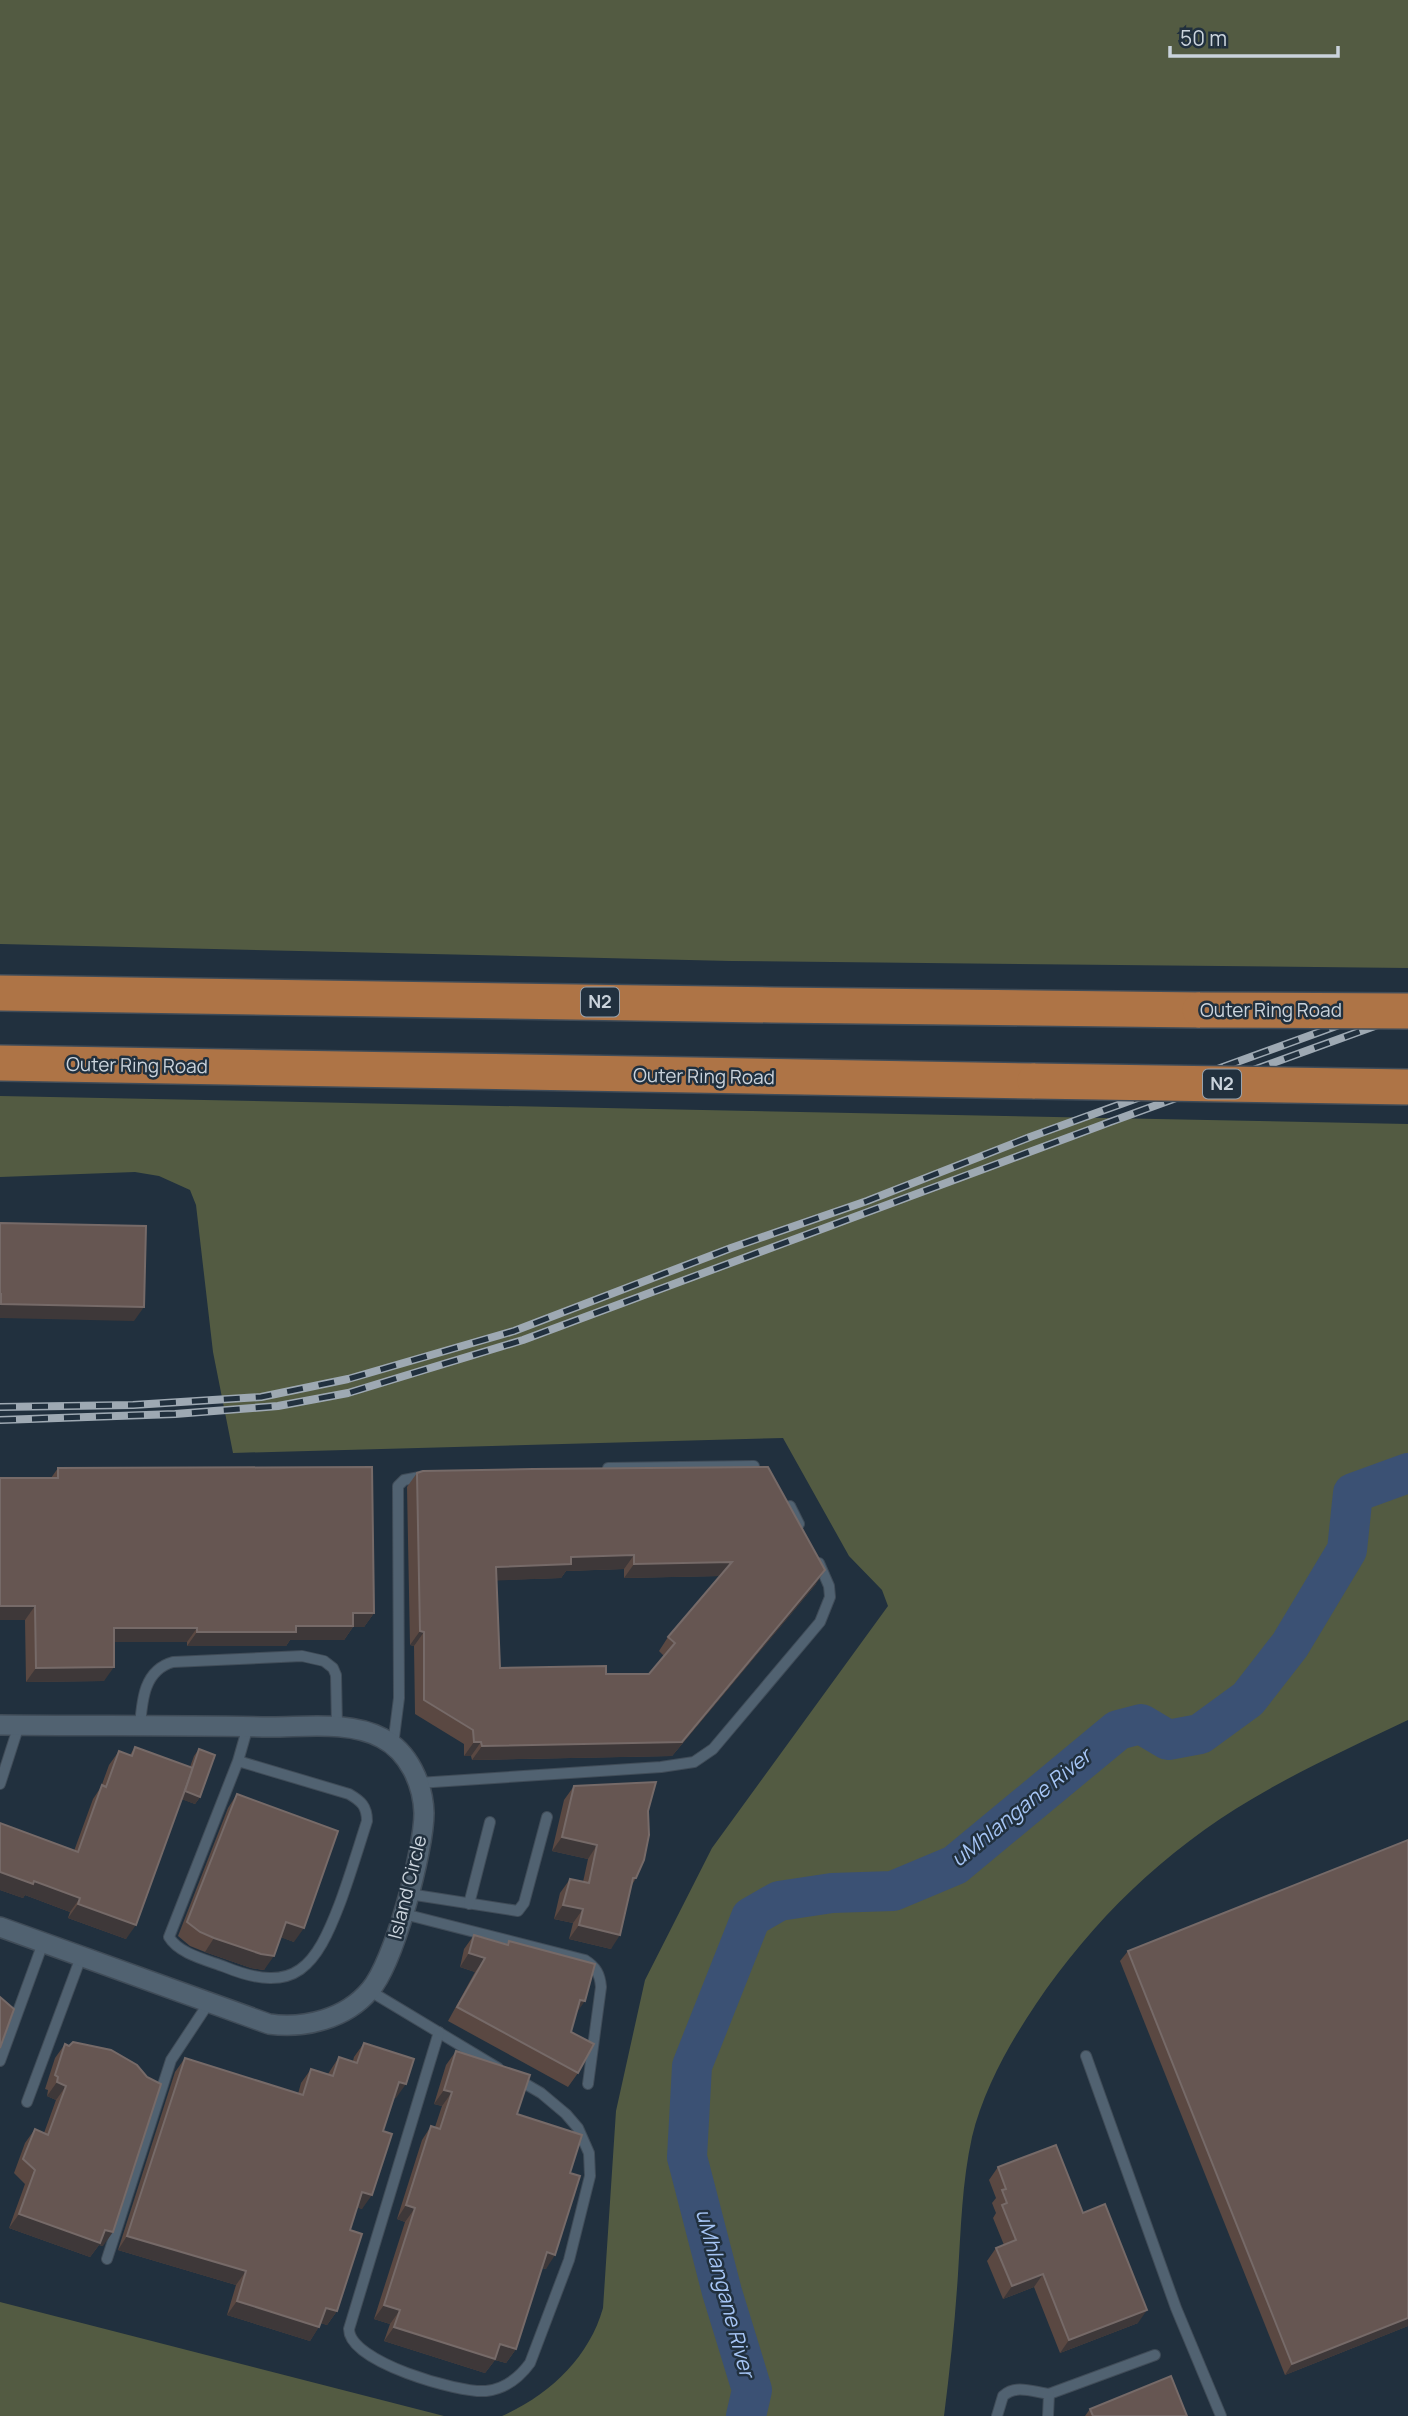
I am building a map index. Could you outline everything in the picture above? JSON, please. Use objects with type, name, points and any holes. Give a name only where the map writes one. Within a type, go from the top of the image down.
[{"type":"highway","name":"Outer Ring Road","points":[[0,992],[772,1005],[1408,1011]]},
{"type":"highway","name":"Outer Ring Road","points":[[0,1063],[1408,1087]]},
{"type":"street","points":[[9,1725],[337,1728],[373,1734],[393,1745]]},
{"type":"street","name":"Island Circle","points":[[0,1927],[269,2024],[286,2026],[325,2019],[351,2007],[370,1991],[382,1973],[404,1914],[424,1816],[418,1783],[404,1756],[393,1745]]},
{"type":"lane","points":[[600,1469],[754,1466]]},
{"type":"lane","points":[[393,1745],[399,1698],[398,1486],[404,1480],[431,1476]]},
{"type":"lane","points":[[790,1506],[802,1530]]},
{"type":"lane","points":[[418,1783],[661,1767],[703,1758],[725,1737],[820,1622],[830,1597],[829,1586],[814,1553]]},
{"type":"lane","points":[[140,1726],[146,1687],[162,1665],[173,1662],[302,1656],[324,1661],[333,1668],[336,1675],[337,1728]]},
{"type":"lane","points":[[0,1784],[9,1725]]},
{"type":"lane","points":[[238,1761],[349,1794],[364,1805],[367,1812],[360,1844],[329,1932],[317,1956],[306,1966],[286,1976],[268,1979],[246,1976],[178,1948],[169,1937],[238,1761],[248,1726]]},
{"type":"lane","points":[[408,1894],[515,1912],[520,1910],[547,1817]]},
{"type":"lane","points":[[469,1904],[490,1822]]},
{"type":"lane","points":[[404,1914],[592,1964],[600,1976],[601,1987],[588,2084]]},
{"type":"lane","points":[[0,2061],[43,1943]]},
{"type":"lane","points":[[27,2102],[81,1957]]},
{"type":"lane","points":[[370,1991],[439,2032],[541,2093],[566,2114],[584,2139],[589,2153],[590,2176],[569,2260],[540,2343],[522,2374],[499,2389],[468,2390],[397,2369],[360,2350],[351,2340],[349,2329],[439,2032]]},
{"type":"lane","points":[[107,2259],[171,2060],[208,2004]]},
{"type":"lane","points":[[1086,2056],[1176,2308],[1221,2416]]},
{"type":"lane","points":[[997,2416],[1000,2401],[1007,2392],[1022,2389],[1049,2394],[1155,2355]]},
{"type":"lane","points":[[1048,2416],[1049,2394]]},
{"type":"green space","points":[[0,0],[1408,0],[1408,968],[731,961],[0,944]]},
{"type":"green space","points":[[0,1096],[1408,1124],[1408,1720],[1271,1788],[1189,1841],[1160,1864],[1106,1916],[1081,1944],[1036,2004],[998,2068],[972,2137],[964,2188],[954,2327],[944,2416],[502,2416],[536,2397],[565,2373],[588,2343],[603,2308],[616,2111],[645,1980],[712,1848],[888,1606],[882,1590],[849,1556],[783,1438],[233,1453],[213,1352],[196,1205],[190,1190],[159,1176],[135,1172],[0,1177]]},
{"type":"green space","points":[[0,2302],[444,2416],[0,2416]]},
{"type":"building","points":[[0,1223],[146,1226],[144,1307],[1,1304]]},
{"type":"building","points":[[372,1467],[374,1613],[353,1613],[353,1626],[296,1626],[296,1632],[197,1632],[197,1628],[114,1628],[114,1667],[36,1668],[35,1606],[0,1606],[0,1478],[58,1478],[58,1468]]},
{"type":"building","points":[[768,1467],[825,1570],[682,1742],[482,1746],[481,1742],[474,1742],[473,1730],[424,1700],[417,1473]],"holes":[[[634,1555],[634,1564],[732,1562],[668,1637],[675,1643],[649,1674],[606,1674],[606,1666],[500,1668],[496,1567],[571,1564],[571,1557]]]},
{"type":"building","points":[[135,1747],[193,1768],[136,1925],[78,1904],[80,1898],[0,1872],[0,1823],[78,1852],[102,1785],[106,1787],[119,1751],[132,1756]]},
{"type":"building","points":[[199,1749],[215,1755],[200,1797],[185,1791]]},
{"type":"building","points":[[656,1782],[648,1811],[649,1835],[644,1860],[636,1878],[633,1878],[620,1935],[579,1925],[583,1909],[563,1905],[570,1879],[589,1883],[597,1845],[562,1837],[574,1786]]},
{"type":"building","points":[[237,1794],[338,1831],[304,1928],[286,1922],[274,1956],[214,1938],[187,1922]]},
{"type":"building","points":[[1408,1840],[1408,2318],[1292,2364],[1128,1951]]},
{"type":"building","points":[[474,1935],[508,1945],[509,1941],[595,1964],[585,2001],[580,2000],[571,2032],[594,2044],[578,2073],[457,2007],[485,1958],[469,1953]]},
{"type":"building","points":[[0,1997],[14,2009],[0,2048]]},
{"type":"building","points":[[73,2042],[111,2050],[137,2065],[147,2077],[161,2084],[113,2232],[105,2230],[100,2243],[19,2214],[35,2170],[23,2159],[35,2129],[48,2135],[66,2086],[57,2082],[58,2077],[55,2075],[65,2044],[69,2046]]},
{"type":"building","points":[[364,2043],[414,2059],[406,2084],[399,2082],[383,2131],[392,2134],[372,2195],[362,2192],[350,2230],[362,2234],[337,2311],[326,2308],[319,2327],[237,2301],[246,2271],[127,2236],[185,2058],[303,2095],[311,2069],[333,2076],[339,2057],[357,2063]]},
{"type":"building","points":[[456,2051],[530,2075],[517,2114],[582,2135],[570,2173],[580,2176],[555,2255],[547,2252],[516,2349],[500,2344],[495,2359],[394,2327],[400,2310],[384,2305],[415,2208],[406,2205],[431,2126],[440,2129],[452,2092],[444,2090]]},
{"type":"building","points":[[1056,2145],[1083,2213],[1105,2204],[1147,2310],[1069,2340],[1043,2274],[1012,2286],[996,2248],[1016,2240],[1002,2205],[1007,2203],[1002,2190],[1006,2189],[998,2167]]},
{"type":"building","points":[[1171,2376],[1187,2416],[1093,2416],[1090,2409]]},
{"type":"waterway","name":"uMhlangane River","points":[[746,2416],[752,2390],[722,2292],[687,2157],[692,2066],[751,1917],[779,1901],[832,1893],[893,1891],[955,1865],[1118,1730],[1141,1724],[1168,1740],[1200,1734],[1248,1699],[1290,1645],[1347,1550],[1353,1493],[1408,1473]]},
{"type":"railway","points":[[0,1407],[133,1405],[261,1397],[348,1379],[514,1331],[731,1248],[867,1201],[1030,1137],[1408,1000]]},
{"type":"railway","points":[[0,1420],[175,1414],[278,1406],[348,1393],[523,1340],[1408,1014]]}]
